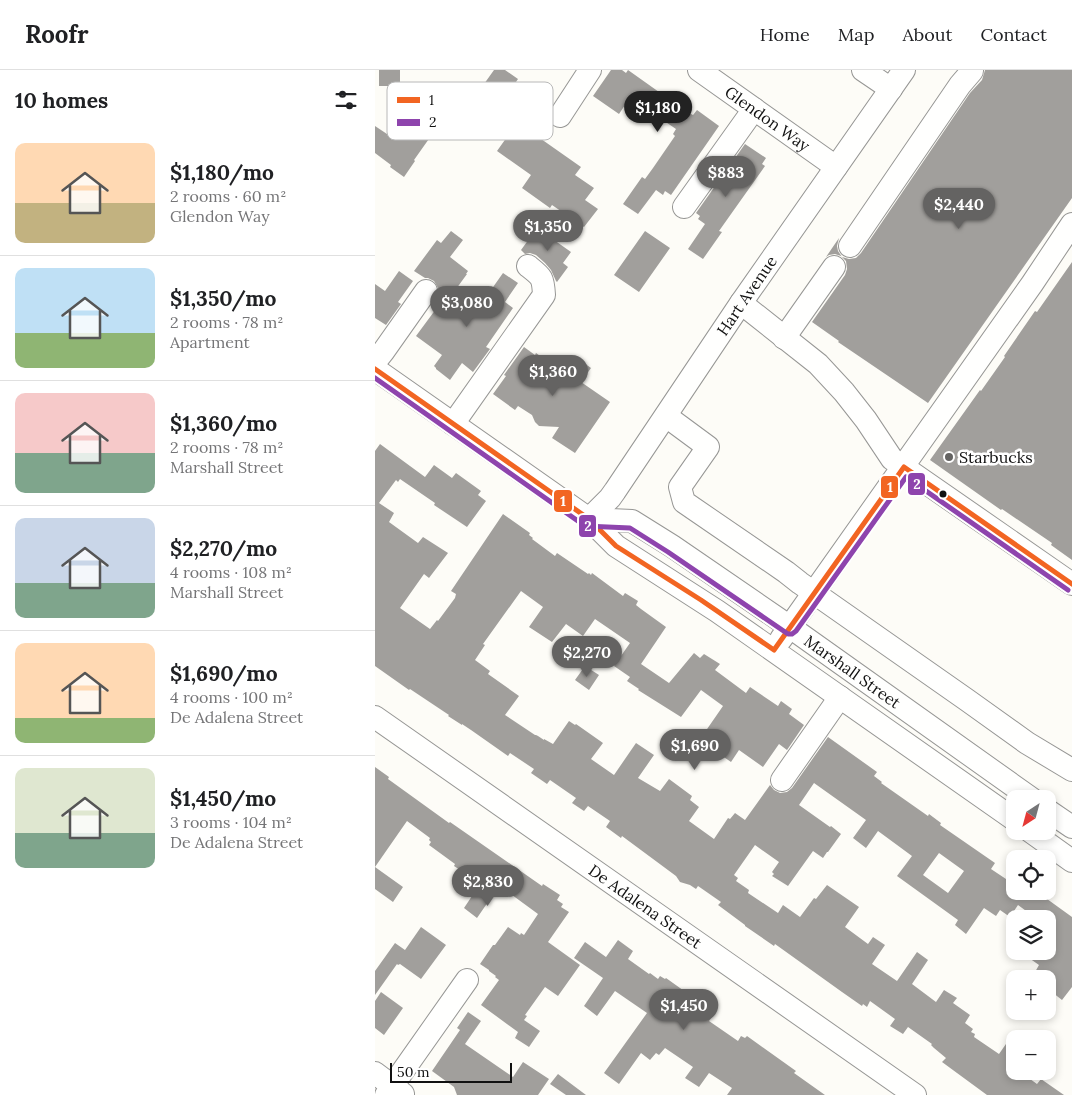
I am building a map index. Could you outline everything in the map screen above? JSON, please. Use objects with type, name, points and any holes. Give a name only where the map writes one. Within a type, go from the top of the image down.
[{"type":"street","points":[[560,116],[590,70]]},
{"type":"street","name":"Glendon Way","points":[[699,70],[836,167]]},
{"type":"street","points":[[863,70],[891,89]]},
{"type":"street","name":"Hart Avenue","points":[[589,519],[615,491],[741,303],[904,70]]},
{"type":"street","points":[[849,246],[972,70]]},
{"type":"street","points":[[684,207],[754,109]]},
{"type":"street","points":[[774,650],[904,467],[1072,224]]},
{"type":"street","points":[[453,424],[544,295],[543,282],[540,275],[528,266]]},
{"type":"street","points":[[785,338],[834,266]]},
{"type":"street","points":[[375,362],[426,291]]},
{"type":"street","points":[[741,303],[819,364],[866,420],[892,459],[1072,584]]},
{"type":"street","name":"Marshall Street","points":[[375,369],[589,519],[616,546],[696,596],[1006,814]]},
{"type":"street","points":[[666,416],[707,447],[680,487],[684,502],[1027,743],[1072,770]]},
{"type":"street","name":"Marshall Street","points":[[589,519],[632,521],[672,546],[790,627],[1019,790]]},
{"type":"street","points":[[782,780],[840,697]]},
{"type":"street","name":"De Adalena Street","points":[[375,717],[915,1095]]},
{"type":"street","points":[[1056,816],[1072,827]]},
{"type":"street","points":[[1043,840],[1072,861]]},
{"type":"street","points":[[389,1087],[467,980]]},
{"type":"building","points":[[379,70],[400,70],[400,82],[387,82],[387,86],[379,86]]},
{"type":"building","points":[[494,70],[505,70],[518,79],[516,82],[485,82]]},
{"type":"building","points":[[611,70],[622,70],[626,73],[628,70],[690,114],[693,115],[697,110],[719,126],[671,195],[665,191],[663,195],[656,190],[638,214],[623,204],[642,177],[645,179],[653,168],[675,136],[673,134],[676,129],[651,112],[648,117],[627,102],[619,114],[593,96]]},
{"type":"building","points":[[985,70],[1072,70],[1072,198],[928,403],[838,342],[812,322],[845,275],[847,269],[846,261],[842,257],[856,258],[861,253],[970,93],[982,80]]},
{"type":"building","points":[[375,126],[387,134],[387,140],[428,140],[404,177],[375,153]]},
{"type":"building","points":[[505,140],[542,140],[581,167],[575,175],[594,188],[585,200],[598,209],[584,227],[552,205],[550,208],[522,188],[531,175],[497,151]]},
{"type":"building","points":[[745,144],[766,158],[762,164],[765,166],[719,231],[722,232],[703,259],[688,249],[705,224],[698,219],[700,216],[696,213]]},
{"type":"building","points":[[537,228],[571,252],[563,263],[568,267],[557,282],[551,270],[536,255],[525,254],[521,250]]},
{"type":"building","points":[[451,231],[463,240],[450,257],[468,271],[451,296],[438,288],[434,281],[414,271],[437,240],[441,243]]},
{"type":"building","points":[[645,231],[670,248],[639,292],[614,275]]},
{"type":"building","points":[[839,238],[837,246],[842,257],[835,254],[826,257]]},
{"type":"building","points":[[1072,262],[1072,560],[1051,545],[1052,543],[930,460],[1005,357],[1035,311],[1037,312]]},
{"type":"building","points":[[399,271],[413,281],[398,302],[401,304],[386,325],[375,318],[375,284],[385,291]]},
{"type":"building","points":[[503,273],[518,283],[505,302],[513,308],[486,347],[490,349],[473,372],[462,363],[450,380],[434,366],[442,355],[416,336],[447,294],[474,314]]},
{"type":"building","points":[[524,347],[566,371],[576,357],[591,368],[581,382],[610,402],[575,453],[552,438],[559,427],[539,426],[532,415],[518,406],[515,410],[493,394]]},
{"type":"building","points":[[380,444],[425,477],[434,465],[452,478],[456,473],[481,491],[478,495],[486,501],[467,527],[400,479],[398,482],[396,480],[379,503],[394,513],[389,522],[418,543],[423,537],[448,553],[429,578],[424,574],[400,608],[430,629],[455,598],[456,594],[451,591],[503,514],[530,533],[529,535],[532,539],[555,556],[557,553],[588,574],[591,575],[592,573],[623,596],[625,593],[638,601],[636,605],[666,627],[641,664],[669,683],[694,653],[700,658],[704,654],[720,664],[715,670],[746,693],[750,687],[778,706],[781,701],[792,709],[789,714],[804,725],[787,750],[779,744],[763,767],[739,750],[731,762],[718,753],[715,759],[696,745],[723,706],[701,690],[681,717],[638,690],[627,681],[630,677],[614,666],[630,643],[595,619],[583,636],[566,624],[552,642],[529,627],[543,607],[521,591],[483,644],[485,645],[475,660],[490,671],[488,674],[519,696],[505,715],[535,735],[553,744],[569,721],[576,724],[603,743],[591,759],[614,775],[636,743],[654,755],[638,778],[660,791],[669,779],[692,796],[690,800],[699,807],[689,821],[714,839],[728,818],[730,819],[735,813],[745,820],[770,785],[780,793],[787,792],[792,788],[828,737],[877,772],[874,776],[881,783],[928,816],[929,814],[941,823],[940,825],[995,863],[991,869],[1006,879],[1006,900],[1048,900],[1072,917],[1072,987],[1062,1000],[1056,995],[1056,970],[1036,970],[1039,965],[1032,960],[1056,960],[1056,910],[1025,910],[1018,905],[1015,910],[1006,910],[1006,914],[1000,910],[996,916],[984,908],[966,934],[955,925],[958,920],[897,876],[912,856],[878,831],[866,848],[853,838],[866,820],[814,783],[799,805],[841,834],[823,858],[813,851],[788,886],[772,876],[774,874],[772,872],[779,862],[755,845],[734,875],[738,878],[736,881],[749,890],[748,893],[778,913],[783,905],[800,917],[814,898],[816,899],[827,885],[859,907],[845,927],[868,944],[873,937],[885,945],[872,964],[897,981],[917,952],[928,960],[912,984],[936,1002],[944,990],[957,998],[953,1003],[970,1015],[965,1023],[973,1029],[971,1032],[975,1034],[974,1037],[999,1054],[1006,1044],[1006,1080],[1031,1080],[1037,1084],[1042,1080],[1064,1095],[987,1095],[942,1062],[946,1058],[932,1044],[908,1027],[903,1034],[890,1026],[895,1019],[870,1001],[867,1007],[863,1004],[862,1006],[775,944],[774,946],[745,926],[718,905],[721,902],[698,886],[696,889],[680,882],[676,876],[622,836],[621,838],[606,827],[610,821],[588,806],[584,811],[572,803],[576,798],[550,780],[547,784],[531,773],[534,769],[510,753],[508,756],[375,666],[375,451]],"holes":[[[939,853],[964,871],[948,893],[923,875]]]},
{"type":"building","points":[[585,666],[599,675],[589,690],[575,680]]},
{"type":"building","points":[[375,767],[389,777],[388,779],[449,823],[542,886],[543,884],[560,895],[557,900],[563,904],[561,907],[569,912],[548,942],[580,965],[558,996],[545,987],[525,1015],[527,1016],[524,1020],[540,1031],[529,1047],[515,1038],[518,1032],[481,1005],[499,980],[480,964],[508,927],[520,935],[521,933],[524,935],[538,914],[508,892],[507,895],[497,889],[477,918],[464,908],[472,896],[458,886],[466,874],[429,845],[431,842],[430,838],[407,821],[375,867]]},
{"type":"building","points":[[375,867],[403,887],[393,902],[375,889]]},
{"type":"building","points":[[421,927],[446,945],[421,979],[400,964],[397,964],[375,995],[375,971],[395,943],[405,950]]},
{"type":"building","points":[[618,940],[633,951],[628,959],[658,979],[660,976],[666,978],[715,1013],[709,1021],[738,1041],[741,1036],[745,1038],[747,1036],[796,1071],[794,1073],[825,1095],[727,1095],[732,1088],[709,1073],[699,1087],[685,1078],[693,1067],[665,1048],[659,1055],[656,1053],[650,1060],[641,1053],[619,1084],[604,1073],[647,1013],[615,991],[597,1016],[584,1006],[603,978],[574,958],[585,942],[606,957]]},
{"type":"building","points":[[381,992],[403,1008],[384,1035],[375,1028],[375,1001]]},
{"type":"building","points":[[468,1012],[481,1021],[465,1044],[513,1077],[523,1062],[549,1079],[538,1095],[457,1095],[454,1087],[432,1071],[460,1030],[457,1028]]},
{"type":"building","points":[[558,1074],[586,1095],[566,1095],[550,1084]]},
{"type":"transit line","name":"1","points":[[375,369],[589,519],[616,546],[701,600],[774,650],[904,467],[1072,584]]},
{"type":"transit line","name":"2","points":[[375,378],[585,526],[630,528],[788,634],[796,631],[906,477],[1068,590]]},
{"type":"place","name":"Starbucks","points":[[949,457]]}]
